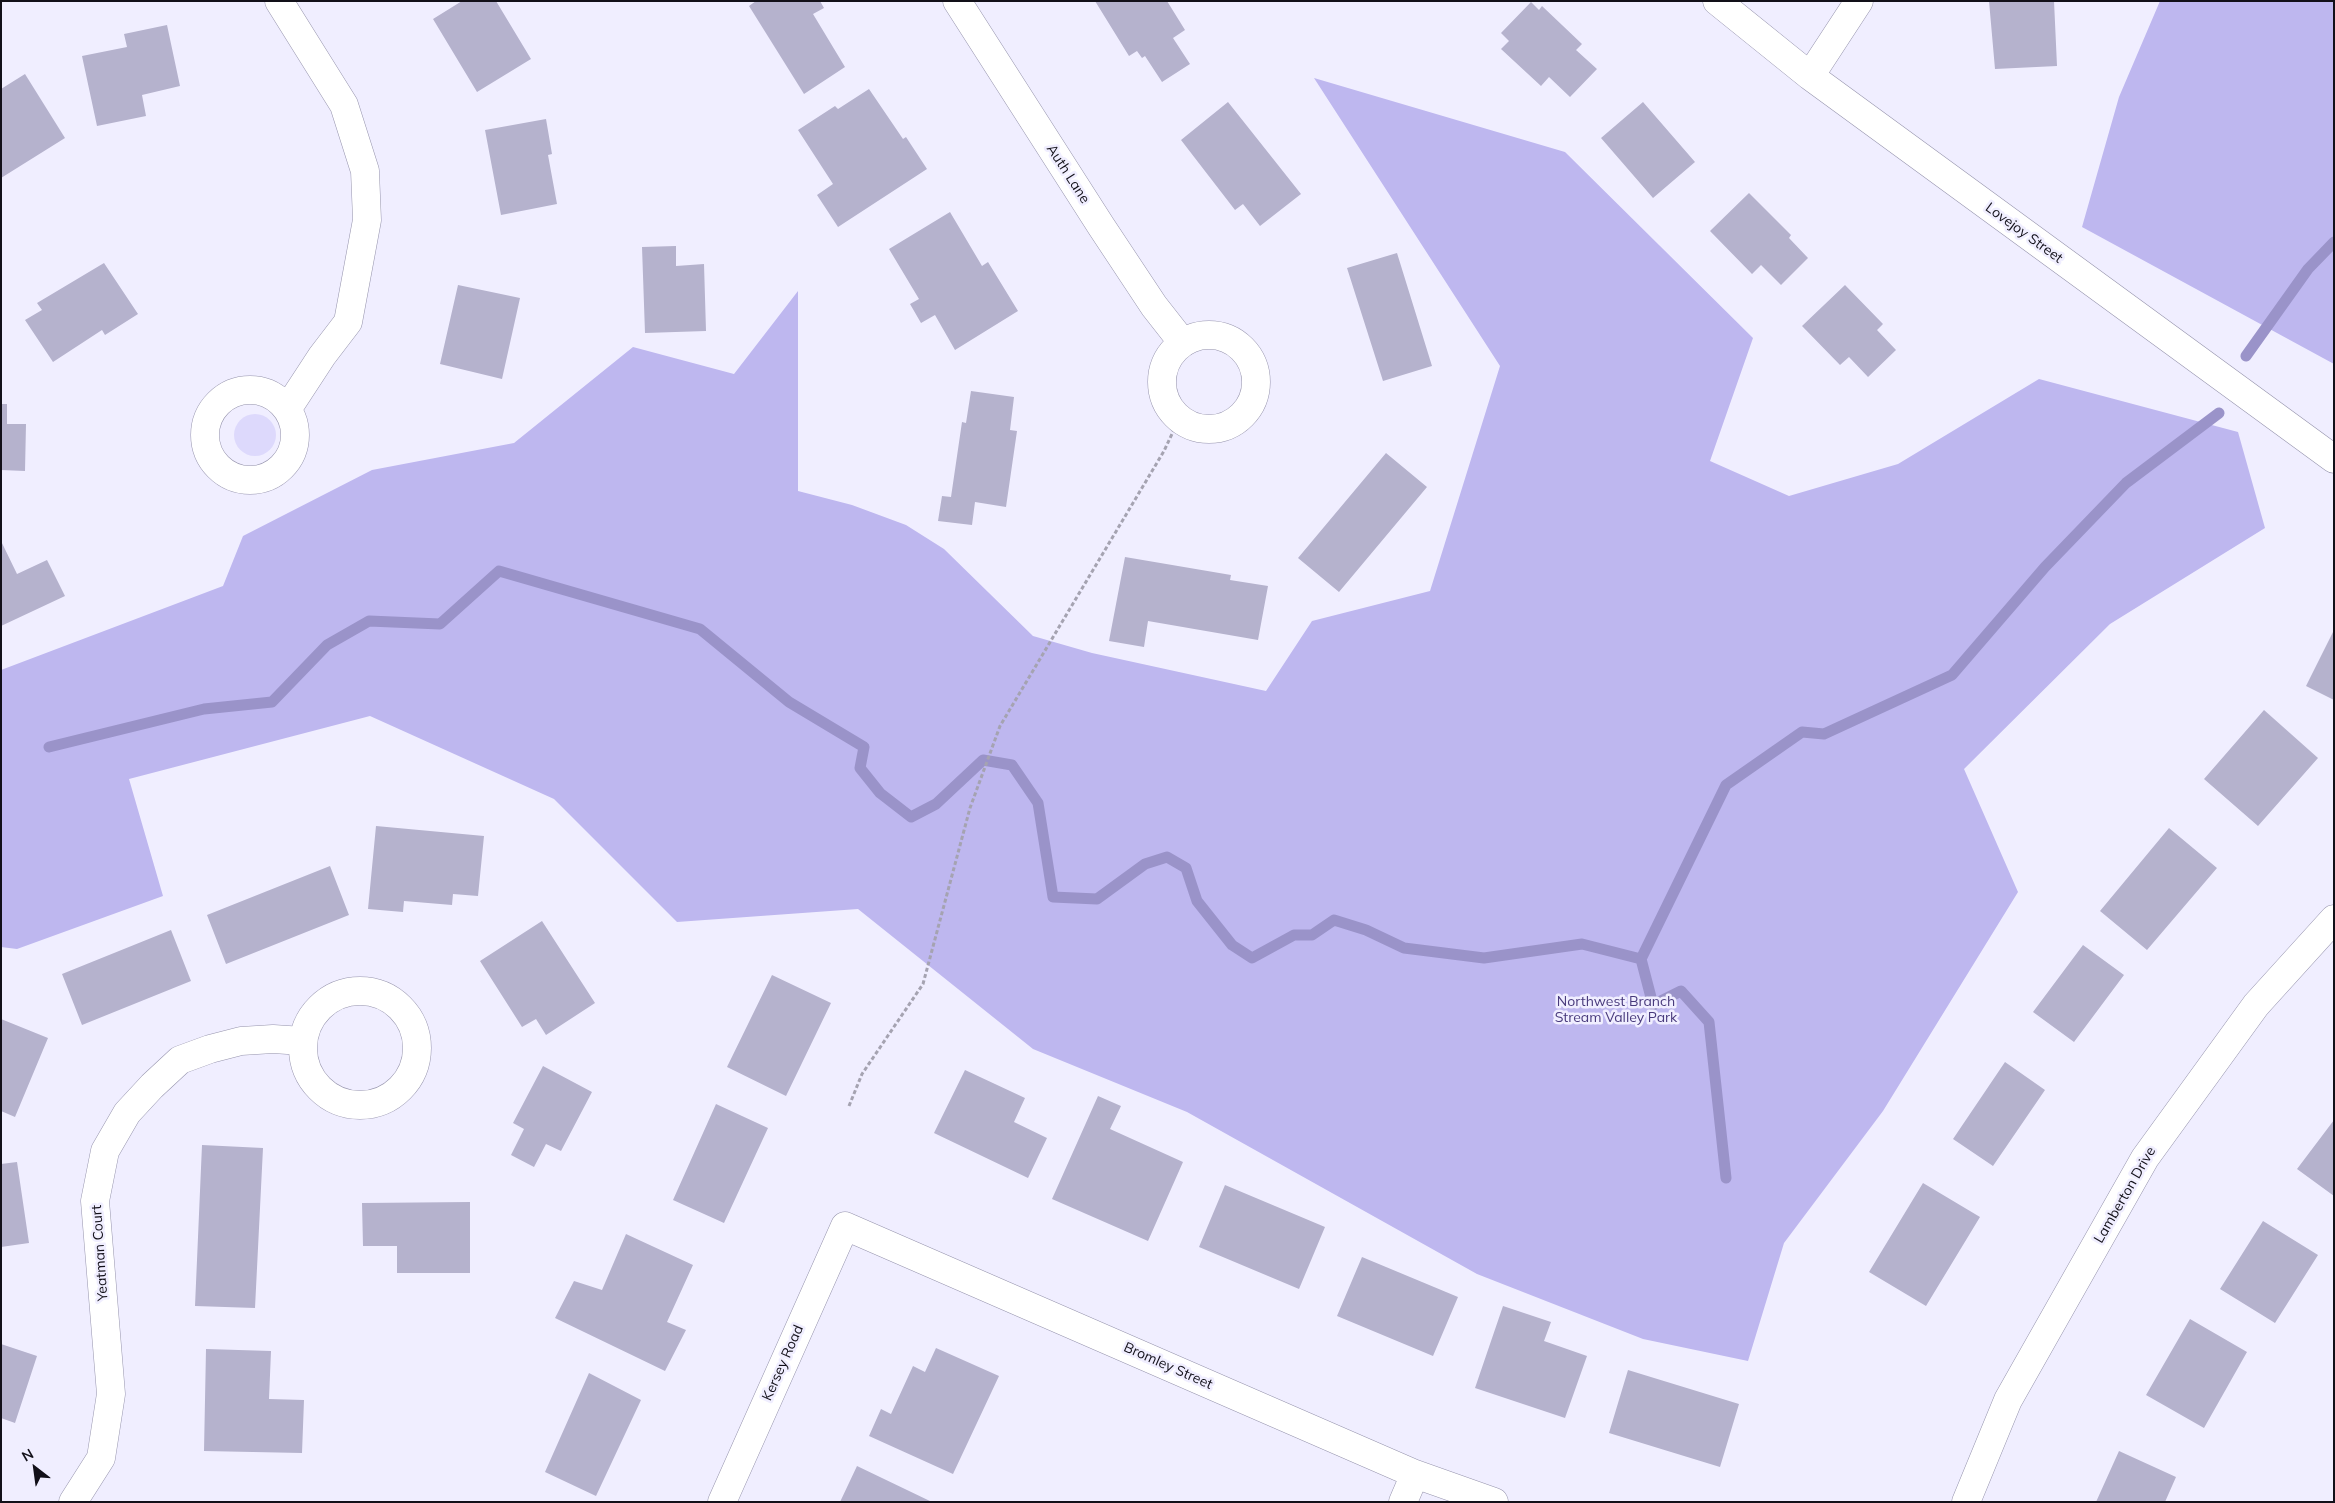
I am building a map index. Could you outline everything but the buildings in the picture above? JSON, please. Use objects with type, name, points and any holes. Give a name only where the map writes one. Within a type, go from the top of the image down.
[{"type":"street","points":[[278,1],[344,105],[365,171],[367,220],[348,322],[322,356],[288,408]]},
{"type":"street","name":"Auth Lane","points":[[957,1],[1154,306],[1183,343]]},
{"type":"street","name":"Lovejoy Street","points":[[1717,1],[1810,76],[2334,459]]},
{"type":"street","points":[[1810,76],[1859,1]]},
{"type":"street","points":[[1214,335],[1230,340],[1243,350],[1252,363],[1256,379],[1254,396],[1247,410],[1235,421],[1220,428],[1205,430],[1191,426],[1179,419],[1166,401],[1162,380],[1165,366],[1172,353],[1183,343],[1198,337],[1214,335]]},
{"type":"street","name":"Lamberton Drive","points":[[1966,1502],[2008,1400],[2145,1158],[2256,1005],[2334,919]]},
{"type":"street","points":[[356,991],[372,992],[390,999],[401,1008],[412,1022],[418,1048],[411,1076],[401,1088],[386,1100],[356,1106],[339,1102],[322,1092],[310,1077],[303,1056],[302,1041],[308,1024],[316,1011],[332,998],[356,991]]},
{"type":"street","name":"Yeatman Court","points":[[73,1502],[101,1458],[111,1394],[95,1201],[105,1151],[127,1113],[180,1060],[210,1049],[241,1041],[273,1039],[302,1041]]},
{"type":"street","name":"Bromley Street","points":[[845,1226],[1415,1474],[1494,1502]]},
{"type":"street","name":"Kersey Road","points":[[722,1502],[845,1226]]},
{"type":"street","points":[[1403,1502],[1415,1474]]},
{"type":"path","points":[[849,1106],[862,1074],[923,984],[970,808],[1000,726],[1164,452],[1179,419]]},
{"type":"shaded area","points":[[255,414],[270,420],[276,435],[270,450],[255,456],[240,450],[234,435],[240,420]]},
{"type":"green space","points":[[2160,1],[2334,1],[2334,364],[2082,227],[2119,97]]},
{"type":"green space","name":"Northwest Branch Stream Valley Park","points":[[1314,78],[1565,152],[1753,338],[1710,461],[1789,496],[1898,464],[2039,379],[2238,432],[2265,528],[2110,624],[1964,769],[2018,892],[1883,1111],[1784,1243],[1748,1361],[1643,1339],[1477,1274],[1187,1112],[1033,1049],[858,909],[677,922],[554,799],[370,716],[129,779],[163,896],[17,949],[1,947],[1,670],[223,586],[243,536],[372,470],[514,443],[633,347],[734,374],[798,291],[798,491],[852,505],[906,525],[944,549],[1033,636],[1092,653],[1266,691],[1312,621],[1430,591],[1500,366]]},
{"type":"waterway","points":[[2246,356],[2308,269],[2334,242]]},
{"type":"waterway","points":[[49,747],[204,709],[272,702],[327,645],[369,621],[440,624],[499,571],[700,629],[789,702],[864,747],[860,768],[880,793],[911,817],[936,804],[983,760],[1012,765],[1038,803],[1053,897],[1097,899],[1145,864],[1167,857],[1186,868],[1197,901],[1232,945],[1252,958],[1294,935],[1312,935],[1334,920],[1366,930],[1404,948],[1484,958],[1582,944],[1641,959],[1726,785],[1802,732],[1824,734],[1952,675],[2045,567],[2126,483],[2219,413]]},
{"type":"waterway","points":[[1641,959],[1653,1005],[1681,991],[1709,1022],[1726,1178]]}]
